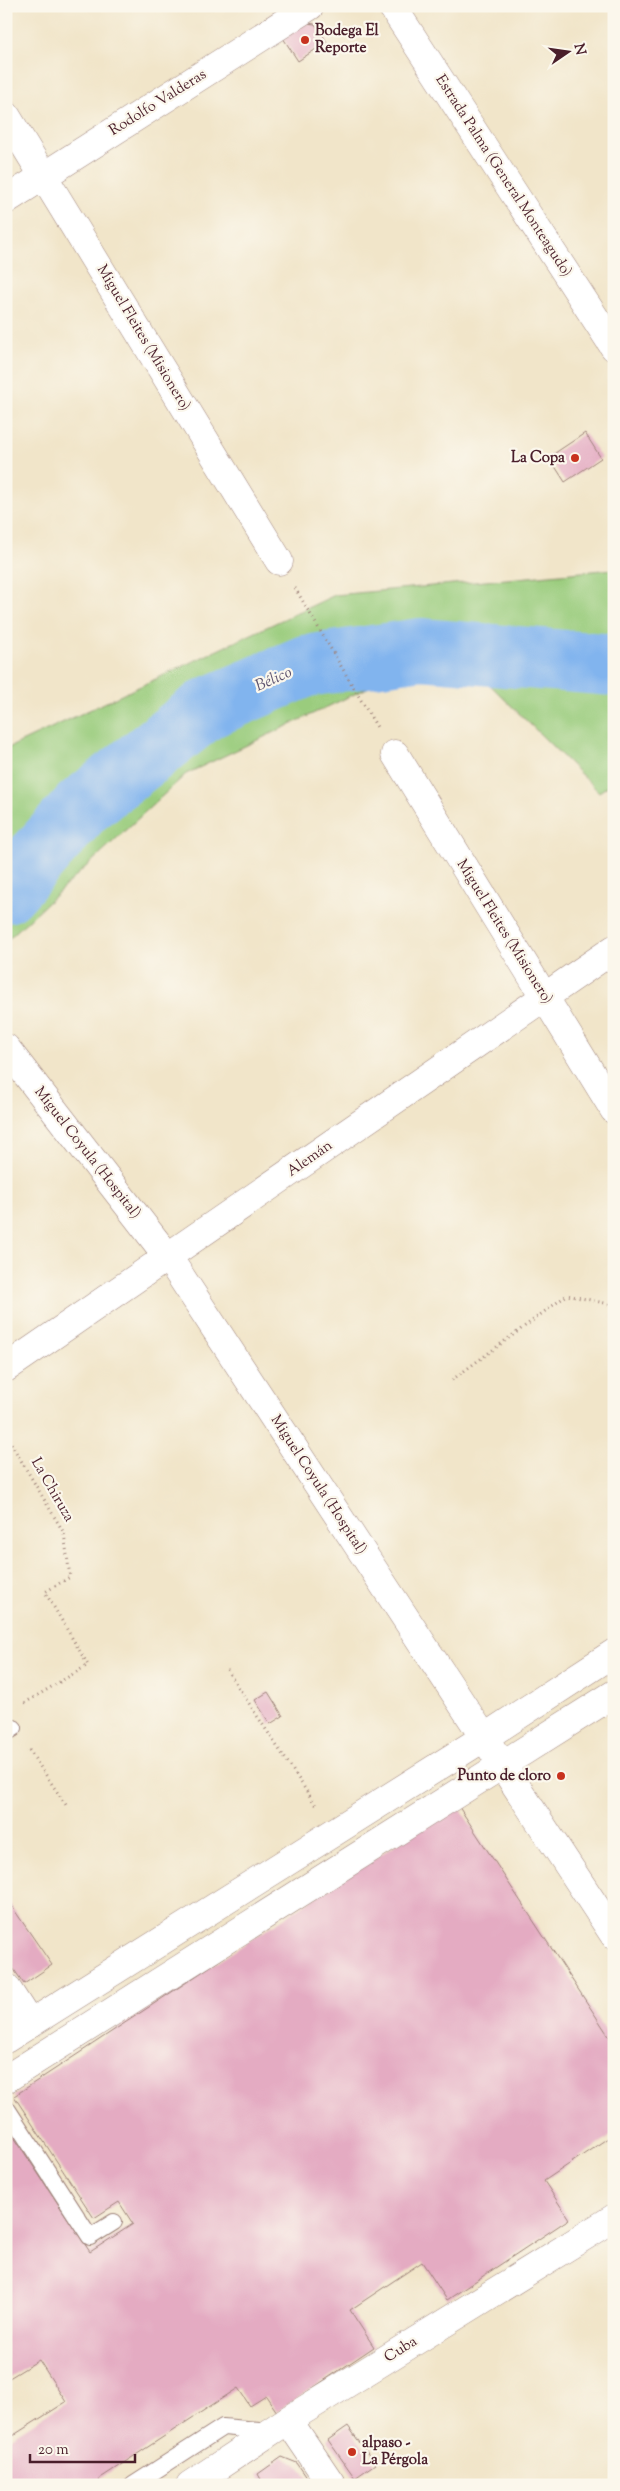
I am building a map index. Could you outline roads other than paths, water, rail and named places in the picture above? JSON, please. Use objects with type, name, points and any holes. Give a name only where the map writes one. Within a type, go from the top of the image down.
[{"type":"street","name":"Rodolfo Valderas","points":[[6,200],[310,6]]},
{"type":"street","name":"Estrada Palma (General Monteagudo)","points":[[392,6],[614,346]]},
{"type":"street","name":"Miguel Fleites (Misionero)","points":[[6,115],[279,561]]},
{"type":"street","name":"Miguel Fleites (Misionero)","points":[[395,754],[614,1110]]},
{"type":"street","name":"Alemán","points":[[6,1368],[614,949]]},
{"type":"street","name":"Miguel Coyula (Hospital)","points":[[6,1048],[168,1257],[614,1934]]},
{"type":"street","points":[[6,2039],[485,1737],[614,1652]]},
{"type":"street","points":[[6,2079],[614,1694]]},
{"type":"street","points":[[6,1987],[30,2024]]},
{"type":"street","name":"Cuba","points":[[190,2485],[280,2426],[614,2218]]},
{"type":"street","points":[[280,2426],[332,2485]]},
{"type":"lane","points":[[6,2107],[90,2237],[114,2222]]},
{"type":"lane","points":[[133,2485],[224,2427],[280,2426]]},
{"type":"waterway","name":"Bélico","points":[[6,892],[82,807],[206,709],[306,666],[421,649],[614,665]]},
{"type":"place","name":"Bodega El Reporte","points":[[305,40]]},
{"type":"place","name":"La Copa","points":[[575,458]]},
{"type":"place","name":"Punto de cloro","points":[[561,1776]]},
{"type":"place","name":"alpaso - La Pérgola","points":[[352,2452]]}]
